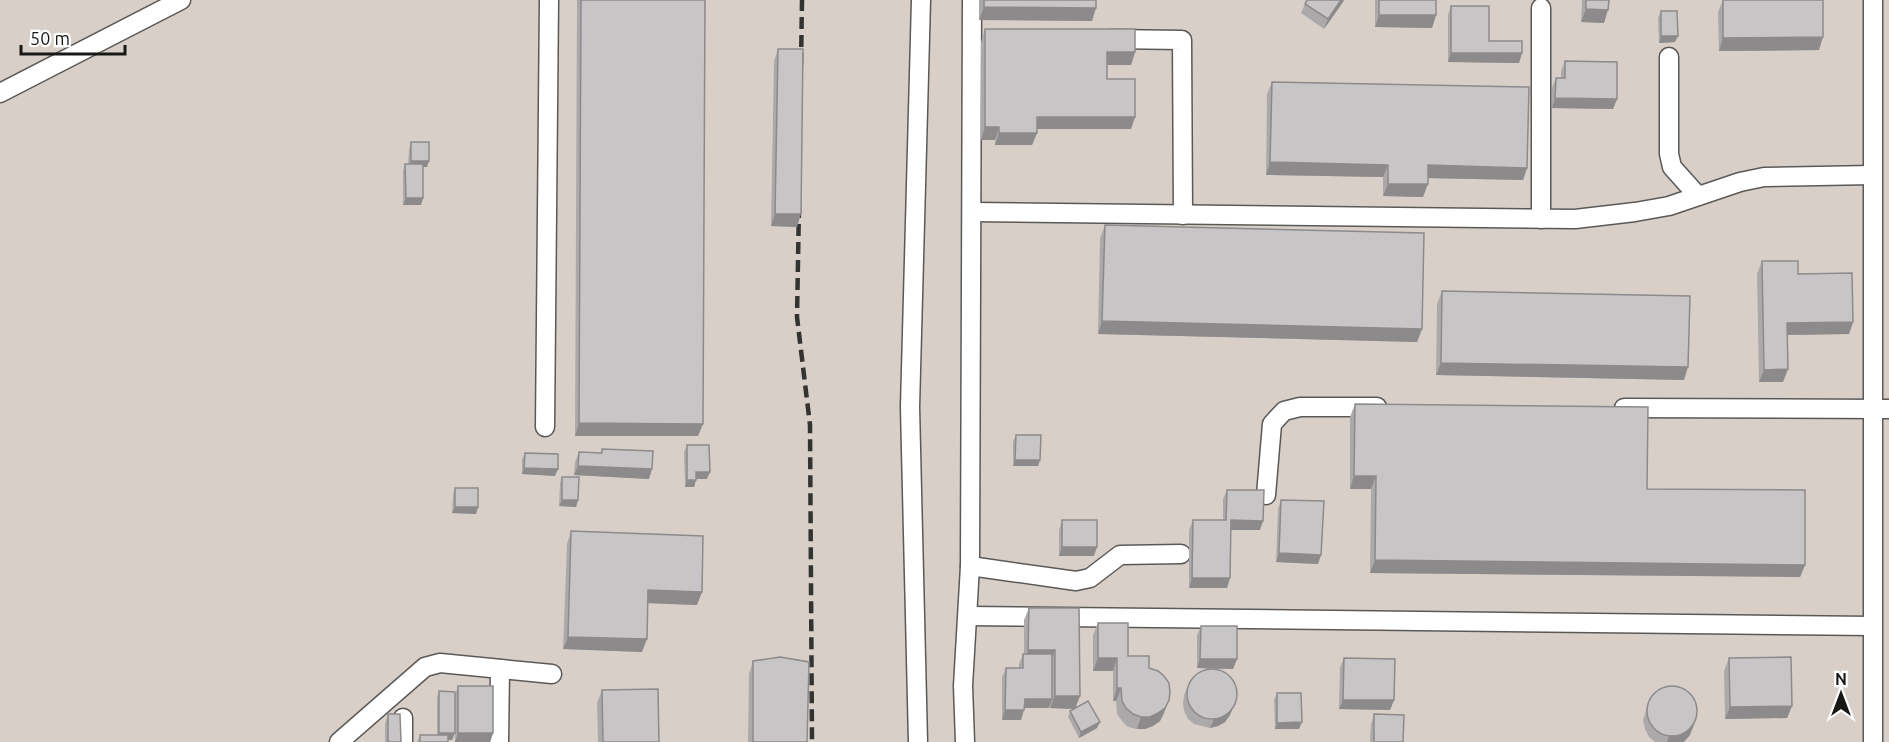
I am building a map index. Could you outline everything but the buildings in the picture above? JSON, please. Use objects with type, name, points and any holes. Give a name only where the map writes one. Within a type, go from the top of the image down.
[{"type":"lane","points":[[0,93],[181,0]]},
{"type":"lane","points":[[545,427],[549,0]]},
{"type":"lane","points":[[918,742],[910,407],[921,0]]},
{"type":"lane","points":[[965,742],[963,686],[970,566],[972,212],[977,37],[972,0]]},
{"type":"lane","points":[[1873,0],[1872,175],[1882,409],[1872,626],[1873,742]]},
{"type":"lane","points":[[1541,8],[1541,219]]},
{"type":"lane","points":[[1089,39],[1182,40],[1183,215]]},
{"type":"lane","points":[[1669,57],[1669,154],[1672,167],[1698,196]]},
{"type":"lane","points":[[972,212],[1575,219],[1669,206],[1740,182],[1764,177],[1872,175]]},
{"type":"lane","points":[[1266,495],[1272,424],[1284,411],[1300,407],[1396,407]]},
{"type":"lane","points":[[1611,408],[1882,409]]},
{"type":"lane","points":[[970,566],[1076,581],[1090,578],[1120,555],[1180,554]]},
{"type":"lane","points":[[968,616],[1872,626]]},
{"type":"lane","points":[[339,742],[431,664],[552,674]]},
{"type":"lane","points":[[499,742],[500,669]]},
{"type":"lane","points":[[403,718],[403,742]]},
{"type":"shaded area","points":[[0,0],[1889,0],[1889,742],[0,742]]},
{"type":"railway","points":[[801,65],[802,0]]},
{"type":"railway","points":[[799,206],[797,317],[810,425],[812,742]]}]
